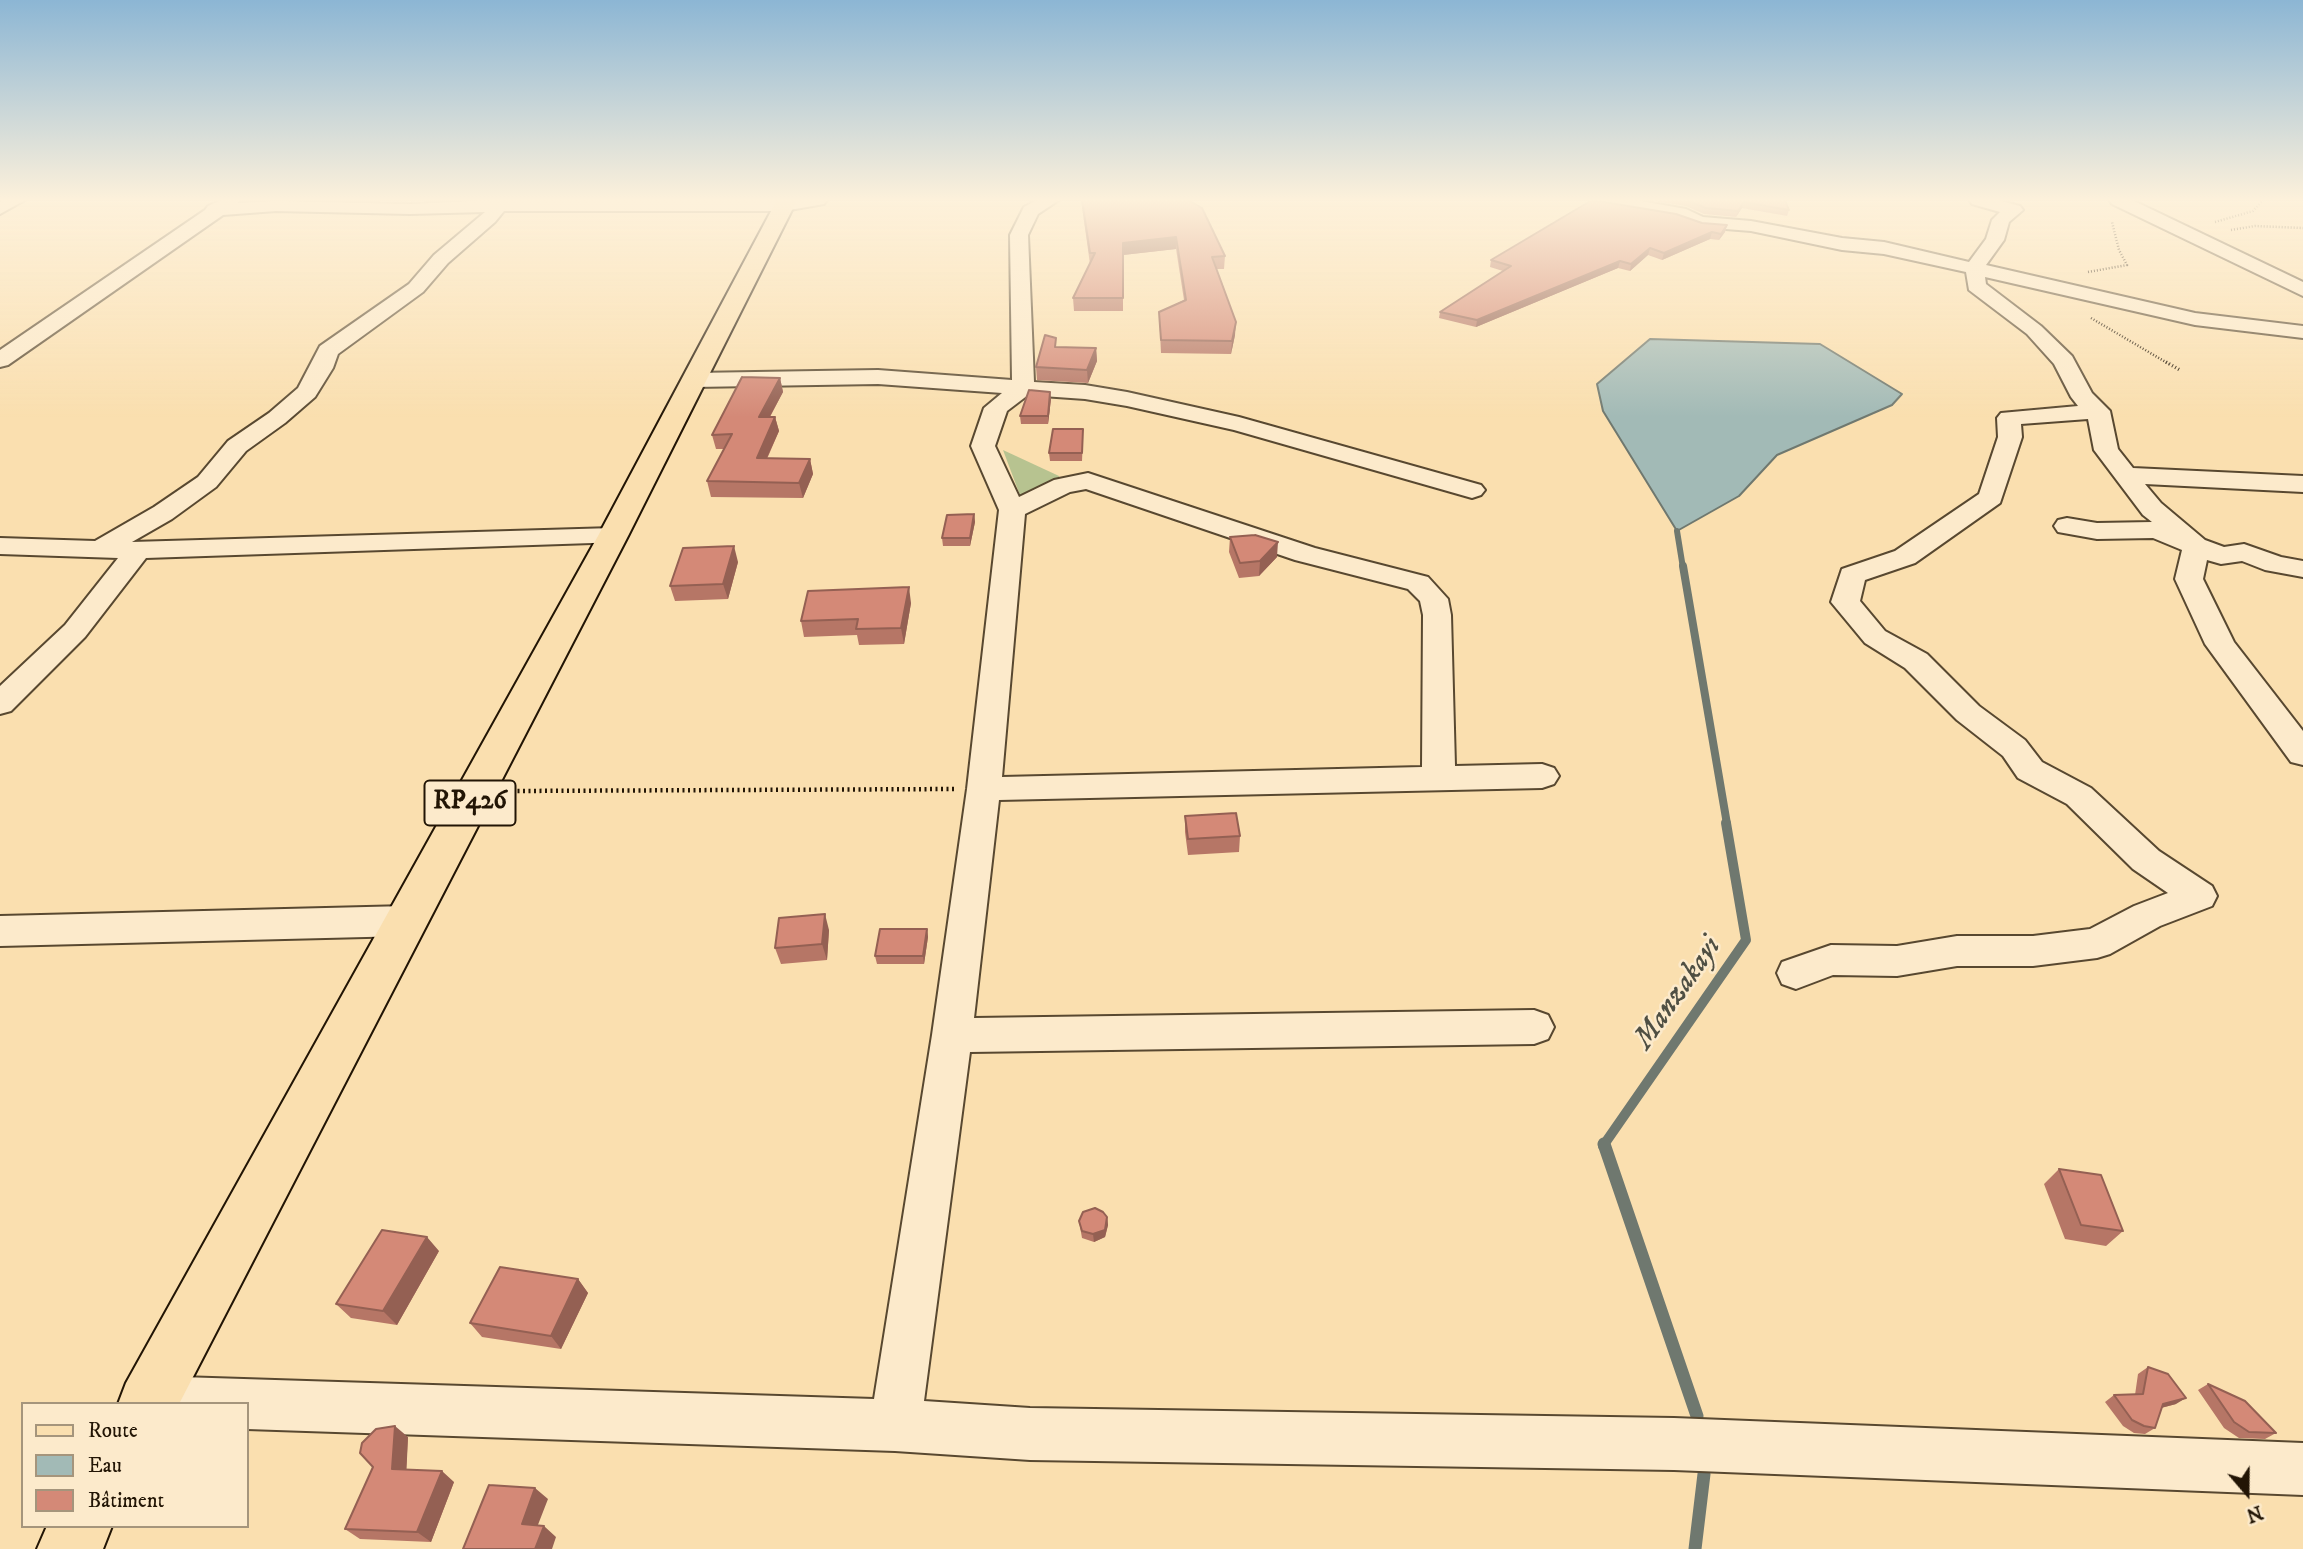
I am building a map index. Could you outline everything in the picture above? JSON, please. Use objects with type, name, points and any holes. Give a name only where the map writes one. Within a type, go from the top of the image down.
[{"type":"main road","name":"RP426","points":[[148,1402],[694,380],[756,272]]},
{"type":"main road","points":[[69,1549],[80,1528]]},
{"type":"street","points":[[0,360],[125,272]]},
{"type":"street","points":[[100,549],[163,513],[207,482],[237,446],[307,393],[322,368],[328,351],[416,288],[430,272]]},
{"type":"street","points":[[1020,272],[1023,388]]},
{"type":"street","points":[[1975,272],[1976,286],[2034,330],[2064,361],[2082,397],[2098,411],[2106,450],[2152,509],[2194,544],[2196,550],[2189,579],[2220,644],[2303,754]]},
{"type":"street","points":[[1988,272],[2196,319],[2261,329],[2303,329]]},
{"type":"street","points":[[2269,272],[2303,290]]},
{"type":"street","points":[[694,380],[878,377],[1126,398],[1238,424],[1472,490]]},
{"type":"street","points":[[895,1425],[952,1035],[984,789],[1012,510],[983,446],[996,408],[1023,388]]},
{"type":"street","points":[[1796,973],[1831,961],[1897,961],[1957,951],[2033,951],[2097,943],[2147,916],[2199,896],[2146,860],[2079,796],[2030,769],[2014,748],[1968,713],[1916,661],[1875,638],[1845,602],[1852,575],[1905,556],[1991,498],[2010,437],[2009,418],[2098,411]]},
{"type":"street","points":[[2126,475],[2303,484]]},
{"type":"street","points":[[1012,510],[1063,485],[1088,481],[1305,554],[1418,583],[1434,599],[1437,615],[1438,778]]},
{"type":"street","points":[[2067,526],[2097,531],[2156,530],[2221,556],[2244,552],[2274,565],[2303,569]]},
{"type":"street","points":[[0,547],[138,550],[613,536]]},
{"type":"street","points":[[0,704],[75,631],[138,550]]},
{"type":"street","points":[[984,789],[1542,776]]},
{"type":"street","points":[[0,931],[407,921]]},
{"type":"street","points":[[952,1035],[1534,1027]]},
{"type":"street","points":[[248,1404],[895,1425],[1030,1434],[1849,1449],[2303,1469]]},
{"type":"path","points":[[2084,272],[2062,276],[2057,289],[2086,315],[2180,370]]},
{"type":"path","points":[[476,791],[984,789]]},
{"type":"green space","points":[[1003,450],[1059,476],[1061,482],[1021,498]]},
{"type":"water","points":[[1650,339],[1820,344],[1902,394],[1892,405],[1777,455],[1739,496],[1677,531],[1603,411],[1597,384]]},
{"type":"building","points":[[1086,272],[1123,272],[1123,298],[1073,298]]},
{"type":"building","points":[[1182,272],[1218,272],[1236,322],[1232,341],[1161,340],[1159,312],[1186,300]]},
{"type":"building","points":[[1501,272],[1593,272],[1477,320],[1440,312]]},
{"type":"building","points":[[1045,335],[1056,338],[1055,347],[1096,348],[1087,370],[1036,367]]},
{"type":"building","points":[[742,377],[780,378],[759,417],[775,417],[757,458],[810,459],[799,483],[707,481],[732,434],[712,435]]},
{"type":"building","points":[[1029,390],[1050,392],[1048,416],[1020,416]]},
{"type":"building","points":[[1053,429],[1083,429],[1082,453],[1049,453]]},
{"type":"building","points":[[974,514],[970,538],[942,538],[947,515]]},
{"type":"building","points":[[1255,535],[1278,542],[1260,561],[1240,563],[1230,537]]},
{"type":"building","points":[[734,546],[723,584],[670,586],[683,548]]},
{"type":"building","points":[[909,587],[901,628],[856,629],[858,619],[801,621],[808,591]]},
{"type":"building","points":[[1236,813],[1240,836],[1188,839],[1185,816]]},
{"type":"building","points":[[825,914],[822,944],[775,948],[779,918]]},
{"type":"building","points":[[880,929],[927,929],[923,956],[875,956]]},
{"type":"building","points":[[2059,1169],[2101,1175],[2123,1231],[2081,1225]]},
{"type":"building","points":[[1095,1208],[1107,1217],[1105,1230],[1093,1234],[1082,1231],[1079,1221],[1083,1212]]},
{"type":"building","points":[[382,1230],[427,1237],[383,1311],[336,1304]]},
{"type":"building","points":[[500,1267],[578,1279],[551,1336],[470,1323]]},
{"type":"building","points":[[2148,1367],[2168,1374],[2186,1398],[2163,1404],[2155,1428],[2132,1420],[2114,1395],[2143,1394]]},
{"type":"building","points":[[2208,1384],[2245,1401],[2276,1433],[2249,1432],[2234,1422]]},
{"type":"building","points":[[395,1426],[392,1469],[442,1471],[417,1532],[345,1529],[373,1467],[360,1453],[362,1443],[376,1429]]},
{"type":"building","points":[[489,1485],[535,1488],[522,1524],[544,1526],[535,1549],[463,1549]]},
{"type":"waterway","name":"Manzakayi","points":[[1677,531],[1683,568]]},
{"type":"waterway","name":"Manzakayi","points":[[1683,566],[1727,824]]},
{"type":"waterway","name":"Manzakayi","points":[[1604,1144],[1746,940],[1726,823]]},
{"type":"waterway","name":"Manzakayi","points":[[1604,1144],[1697,1416]]},
{"type":"waterway","name":"Manzakayi","points":[[1695,1549],[1704,1474]]}]
